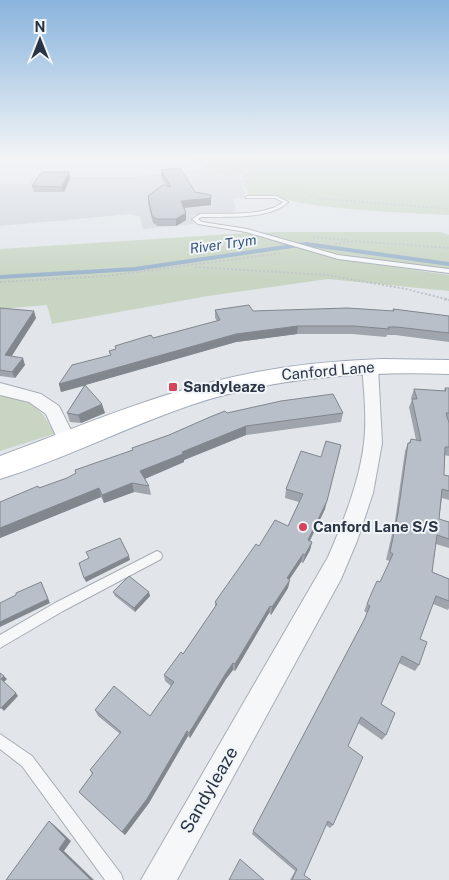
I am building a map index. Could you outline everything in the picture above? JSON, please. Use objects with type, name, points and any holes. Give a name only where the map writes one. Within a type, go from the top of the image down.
[{"type":"main road","name":"Canford Lane","points":[[0,468],[184,398],[269,377],[370,366],[449,367]]},
{"type":"street","name":"Sandyleaze","points":[[158,880],[333,572],[351,531],[372,445],[374,423],[370,366]]},
{"type":"street","points":[[0,389],[34,398],[54,410],[68,442]]},
{"type":"lane","points":[[278,198],[286,202],[282,207],[275,209],[237,215],[200,216],[195,219],[200,223],[247,231],[365,262],[449,271]]},
{"type":"lane","points":[[0,642],[59,607],[157,556]]},
{"type":"lane","points":[[0,741],[27,761],[116,880]]},
{"type":"path","points":[[317,198],[449,209]]},
{"type":"path","points":[[335,244],[353,241],[449,248]]},
{"type":"path","points":[[0,282],[61,281],[310,249]]},
{"type":"path","points":[[187,266],[327,275],[406,289],[449,300]]},
{"type":"shaded area","points":[[0,198],[245,198],[233,199],[236,209],[231,214],[194,215],[191,217],[194,224],[143,229],[140,217],[131,214],[0,226]]},
{"type":"green space","points":[[273,198],[449,198],[449,215],[337,208]]},
{"type":"green space","points":[[441,232],[449,235],[449,270],[366,260],[315,249],[259,233]]},
{"type":"green space","points":[[248,233],[337,259],[449,275],[449,291],[328,279],[208,296],[52,324],[47,305],[0,309],[0,249]]},
{"type":"green space","points":[[0,395],[27,402],[39,410],[49,423],[54,434],[0,451]]},
{"type":"building","points":[[148,198],[210,198],[181,201],[186,213],[176,219],[157,219],[152,216]]},
{"type":"building","points":[[249,305],[253,311],[347,308],[394,311],[393,309],[449,316],[449,333],[397,327],[388,327],[389,329],[354,326],[298,326],[236,334],[59,384],[72,365],[111,355],[109,351],[116,349],[115,346],[151,335],[153,338],[220,320],[215,310]]},
{"type":"building","points":[[0,308],[34,311],[5,355],[23,358],[12,372],[0,370]]},
{"type":"building","points":[[85,385],[102,404],[78,415],[67,413]]},
{"type":"building","points":[[445,388],[449,388],[449,413],[446,413],[449,423],[449,447],[445,447],[444,475],[449,476],[449,491],[442,489],[439,519],[449,522],[449,539],[437,535],[432,572],[449,579],[449,601],[436,596],[420,639],[427,642],[419,665],[402,656],[381,704],[395,713],[386,735],[361,717],[348,746],[363,757],[333,825],[328,821],[304,875],[311,880],[292,880],[297,869],[253,831],[364,620],[370,606],[367,604],[372,592],[377,581],[380,582],[393,554],[390,552],[398,513],[408,443],[410,443],[411,439],[421,441],[412,399],[417,399],[414,389],[446,391]]},
{"type":"building","points":[[333,394],[343,413],[246,426],[140,471],[149,486],[132,483],[102,495],[99,488],[0,528],[0,502],[38,486],[39,488],[67,478],[76,473],[75,470],[133,450],[132,448],[169,435],[225,411],[227,413],[281,401]]},
{"type":"building","points":[[326,441],[341,445],[327,501],[308,540],[312,542],[305,555],[303,554],[287,578],[290,580],[272,607],[270,606],[235,664],[233,663],[226,673],[189,733],[187,731],[147,799],[122,832],[79,792],[93,773],[90,770],[121,732],[95,710],[114,686],[150,716],[174,682],[164,675],[181,652],[183,654],[217,604],[215,602],[256,544],[259,546],[275,520],[288,526],[303,494],[286,489],[301,451],[321,457]]},
{"type":"building","points":[[120,538],[129,556],[84,578],[79,563],[89,558],[86,552]]},
{"type":"building","points":[[129,576],[149,592],[134,608],[113,592]]},
{"type":"building","points":[[41,582],[48,599],[0,622],[0,603],[16,595],[16,593]]},
{"type":"building","points":[[0,673],[4,676],[1,679],[16,693],[1,708],[0,708]]},
{"type":"building","points":[[49,821],[66,839],[59,849],[91,880],[6,880]]},
{"type":"building","points":[[240,859],[264,880],[229,880]]},
{"type":"waterway","name":"River Trym","points":[[0,277],[135,269],[306,244],[449,264]]},
{"type":"place","name":"Sandyleaze","points":[[173,387]]},
{"type":"place","name":"Canford Lane S/S","points":[[303,527]]}]
